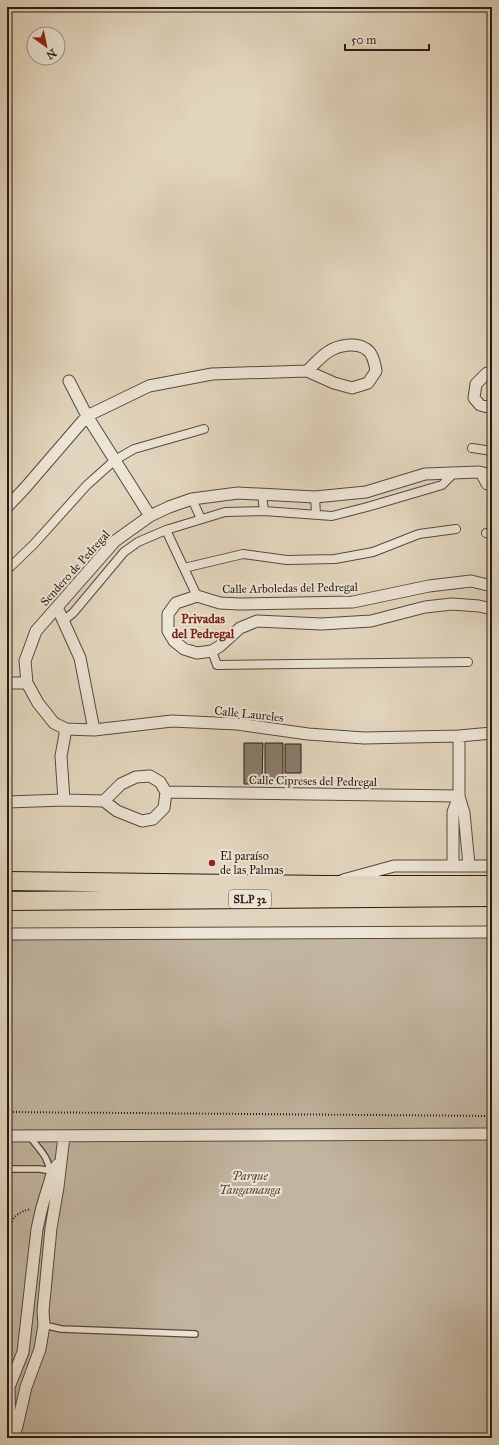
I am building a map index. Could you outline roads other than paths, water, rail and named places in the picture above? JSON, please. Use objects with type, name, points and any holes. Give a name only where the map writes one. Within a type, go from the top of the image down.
[{"type":"highway","name":"SLP 32","points":[[7,881],[324,885],[492,885]]},
{"type":"highway","name":"SLP 32","points":[[7,901],[492,897]]},
{"type":"street","points":[[7,507],[88,416],[149,386],[212,374],[307,371],[334,383],[352,388],[368,383],[376,371],[374,361],[367,349],[356,345],[344,346],[328,352],[307,371]]},
{"type":"street","points":[[492,373],[487,373],[476,384],[474,398],[480,406],[492,408]]},
{"type":"street","points":[[69,381],[88,416],[150,516]]},
{"type":"street","points":[[7,570],[34,544],[87,485],[115,460],[134,449],[204,430]]},
{"type":"street","points":[[472,448],[492,451]]},
{"type":"street","points":[[63,621],[74,613],[124,552],[138,542],[166,530],[225,512],[264,511],[332,516],[442,484],[455,472]]},
{"type":"street","points":[[479,472],[486,485],[492,486]]},
{"type":"street","name":"Sendero de Pedregal","points":[[27,683],[25,660],[36,631],[115,541],[150,516],[169,507],[192,499],[238,493],[315,497],[366,492],[425,474],[479,472],[492,475]]},
{"type":"street","points":[[424,490],[425,474]]},
{"type":"street","points":[[366,492],[367,507]]},
{"type":"street","points":[[262,494],[264,511]]},
{"type":"street","points":[[315,497],[316,514]]},
{"type":"street","points":[[192,499],[201,519]]},
{"type":"street","points":[[184,568],[243,554],[287,560],[335,559],[373,552],[419,534],[456,529]]},
{"type":"street","points":[[166,530],[197,596],[176,603],[168,614],[168,631],[174,641],[184,649],[197,653],[212,651],[220,646],[240,628],[257,621],[320,624],[371,621],[425,607],[452,604],[479,606],[492,609]]},
{"type":"street","points":[[115,541],[124,552]]},
{"type":"street","name":"Calle Arboledas del Pedregal","points":[[197,596],[220,603],[240,604],[353,602],[429,586],[471,581],[492,586]]},
{"type":"street","points":[[57,608],[80,658],[94,730]]},
{"type":"street","points":[[212,651],[217,665],[468,662]]},
{"type":"street","points":[[7,683],[27,683],[38,703],[54,723],[66,729],[61,756],[64,800]]},
{"type":"street","name":"Calle Laureles","points":[[66,729],[94,730],[172,721],[237,724],[308,734],[364,738],[459,736],[492,733]]},
{"type":"street","points":[[459,736],[460,796],[464,813],[469,865]]},
{"type":"street","points":[[7,802],[64,800],[104,801],[117,811],[142,820],[153,818],[164,808],[166,792],[160,782],[150,776],[136,777],[121,784],[104,801]]},
{"type":"street","name":"Calle Cipreses del Pedregal","points":[[166,792],[460,796]]},
{"type":"street","points":[[453,866],[453,812],[460,796]]},
{"type":"street","points":[[324,885],[394,866],[492,866]]},
{"type":"street","points":[[7,934],[492,932]]},
{"type":"street","points":[[7,1136],[492,1134]]},
{"type":"street","points":[[12,1438],[9,1387],[23,1352],[36,1229],[54,1172],[61,1159],[64,1136]]},
{"type":"street","points":[[12,1438],[17,1426],[26,1387],[40,1349],[44,1325],[43,1311],[51,1228],[54,1172]]},
{"type":"lane","points":[[30,1136],[54,1172]]},
{"type":"lane","points":[[7,1169],[39,1169],[54,1172]]},
{"type":"lane","points":[[44,1325],[61,1329],[195,1334]]},
{"type":"place","name":"El paraíso de las Palmas","points":[[212,863]]},
{"type":"district","name":"Privadas del Pedregal","points":[[203,626]]},
{"type":"park label","name":"Parque Tangamanga","points":[[250,1183]]}]
